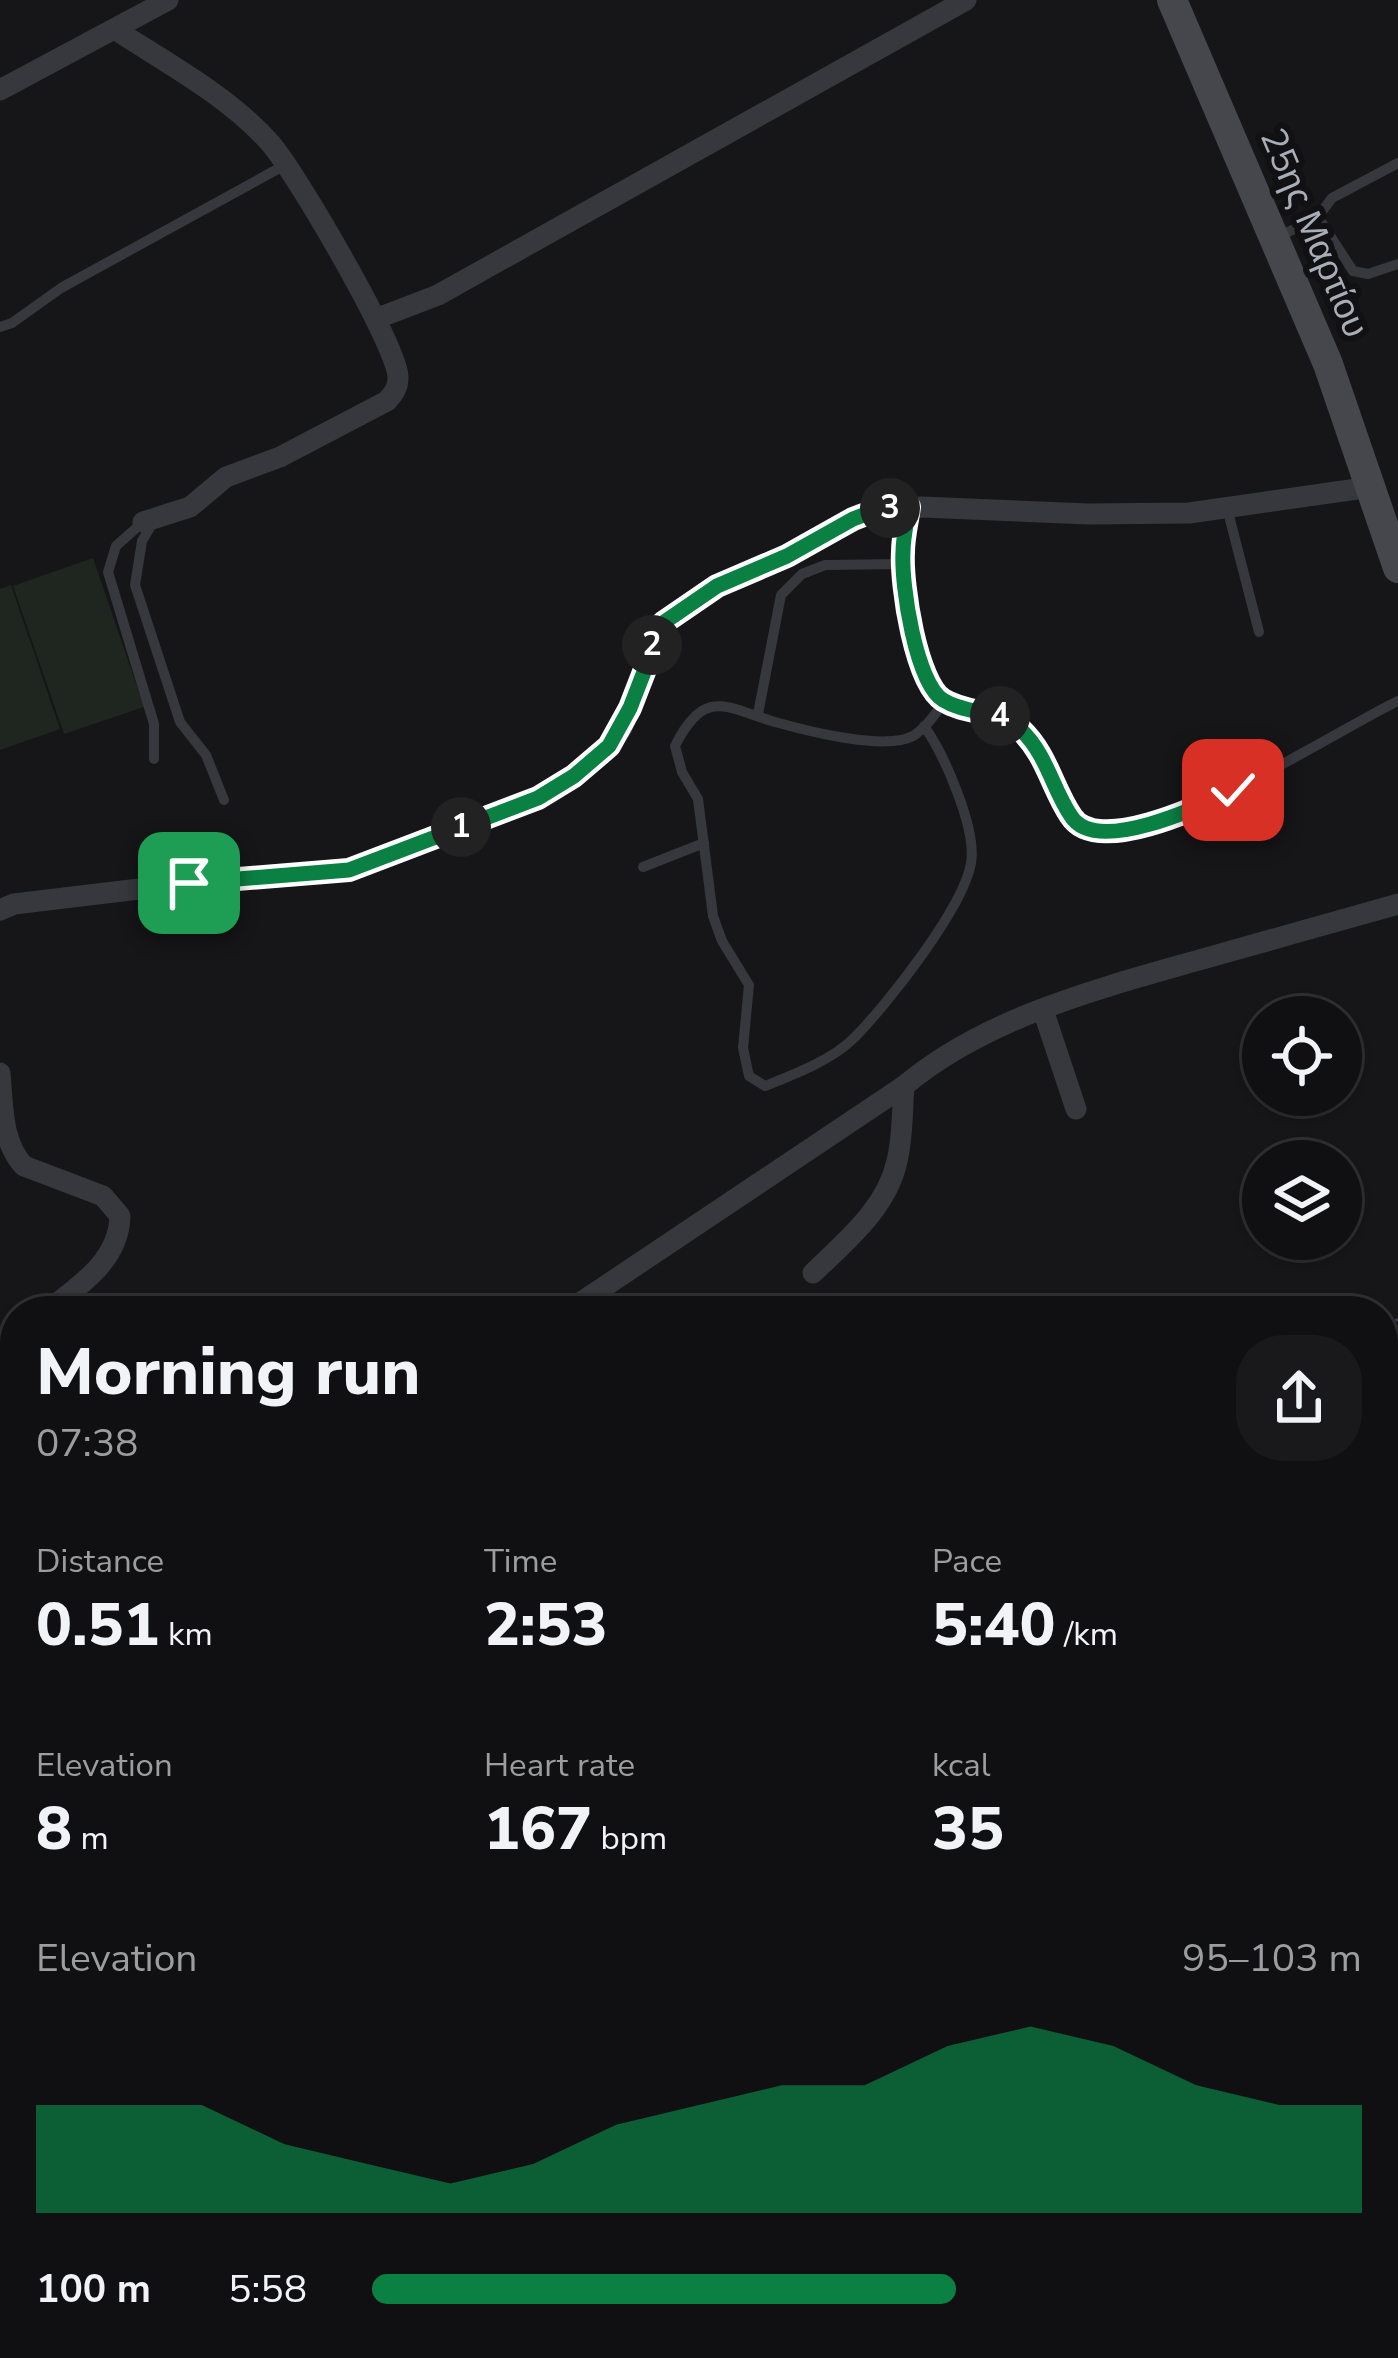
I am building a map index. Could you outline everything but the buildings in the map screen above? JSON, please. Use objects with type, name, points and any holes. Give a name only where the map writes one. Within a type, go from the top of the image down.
[{"type":"main road","name":"25ης Μαρτίου","points":[[1172,0],[1328,364],[1398,568]]},
{"type":"street","points":[[0,90],[168,0]]},
{"type":"street","points":[[378,318],[438,295],[966,0]]},
{"type":"street","points":[[116,30],[255,128],[285,165],[378,318],[398,371],[396,392],[387,401],[280,457],[226,477],[190,506],[149,520]]},
{"type":"street","points":[[0,910],[14,904],[189,883],[349,870],[538,798],[609,746],[630,708],[663,623],[717,586],[874,511],[909,507],[1088,514],[1227,508],[1371,488]]},
{"type":"street","points":[[590,1296],[929,1065],[976,1038],[1153,974],[1398,904]]},
{"type":"street","points":[[1043,1010],[1076,1109]]},
{"type":"street","points":[[0,1073],[6,1129],[15,1157],[24,1166],[103,1196],[120,1216],[115,1242],[102,1263],[64,1296]]},
{"type":"street","points":[[813,1273],[858,1231],[884,1195],[897,1162],[904,1086]]},
{"type":"lane","points":[[1275,239],[1318,217],[1332,198],[1398,163]]},
{"type":"lane","points":[[0,327],[61,288],[285,165]]},
{"type":"lane","points":[[1318,217],[1352,272],[1368,274],[1398,264]]},
{"type":"lane","points":[[909,507],[903,564],[908,610],[928,686],[945,701],[999,716],[1019,729],[1042,756],[1077,825],[1091,832],[1144,825],[1204,805],[1398,701]]},
{"type":"lane","points":[[1227,508],[1259,632]]},
{"type":"lane","points":[[149,520],[116,546],[108,572],[154,724],[154,759]]},
{"type":"lane","points":[[149,520],[135,585],[180,722],[206,755],[224,800]]},
{"type":"lane","points":[[758,715],[781,595],[802,574],[825,565],[903,564]]},
{"type":"lane","points":[[924,726],[950,768],[967,830],[972,861],[959,894],[942,928],[852,1040],[798,1073],[765,1086],[749,1076],[743,1048],[748,986],[713,916],[698,799],[682,772],[675,746],[699,713],[726,705],[790,725],[890,743],[915,735],[945,701]]},
{"type":"lane","points":[[644,867],[704,843]]},
{"type":"shaded area","points":[[93,558],[144,707],[64,734],[13,586]]},
{"type":"shaded area","points":[[11,585],[60,729],[0,750],[0,589]]},
{"type":"route","points":[[189,883],[349,870],[538,798],[596,759],[622,728],[663,623],[717,586],[787,556],[853,519],[898,507],[909,507],[902,554],[908,610],[928,686],[945,701],[999,716],[1019,729],[1042,756],[1077,825],[1091,832],[1144,825],[1233,790]]}]
